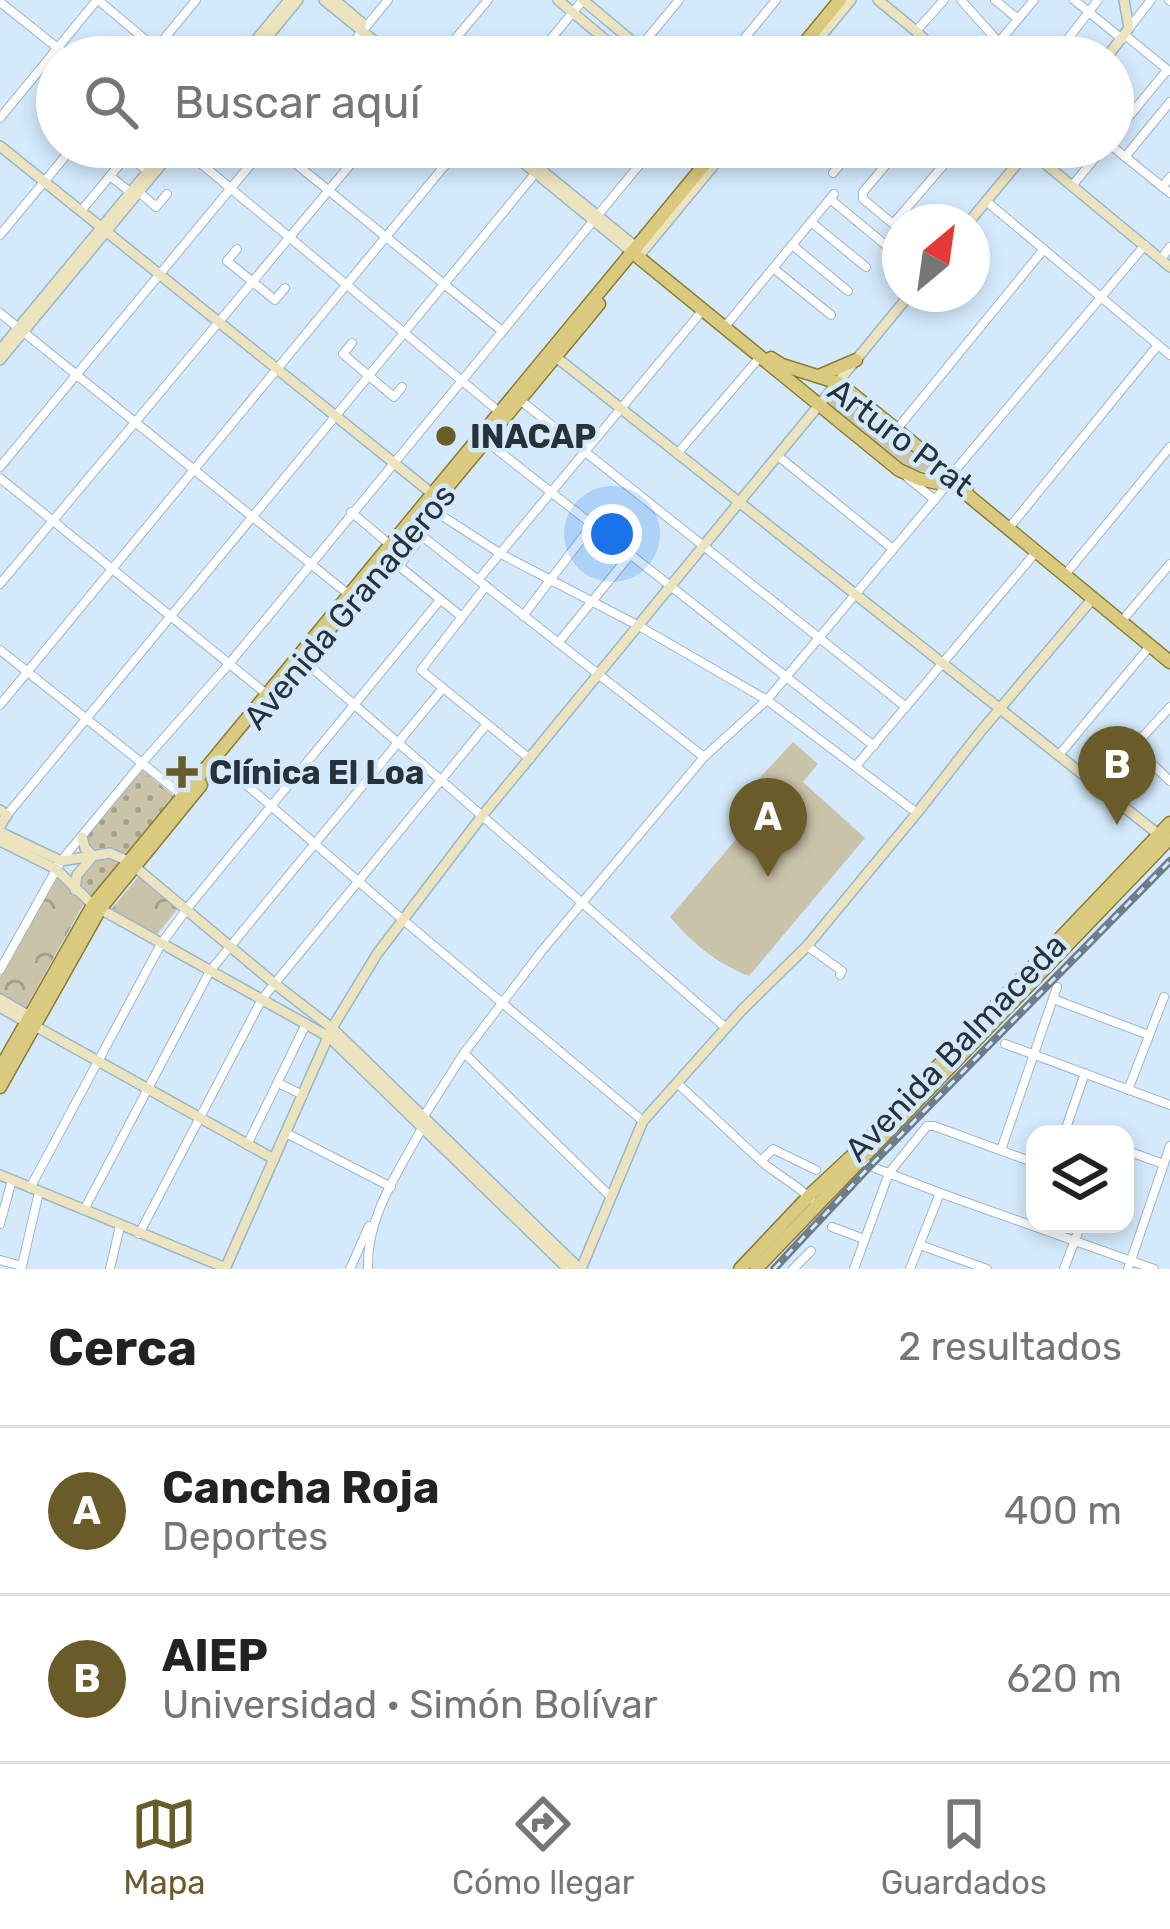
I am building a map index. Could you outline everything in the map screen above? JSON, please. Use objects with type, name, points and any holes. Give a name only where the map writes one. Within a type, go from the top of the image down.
[{"type":"main road","points":[[263,36],[293,0]]},
{"type":"main road","points":[[324,0],[372,36]]},
{"type":"main road","points":[[335,0],[364,29]]},
{"type":"main road","points":[[558,0],[607,36]]},
{"type":"main road","points":[[583,0],[616,36]]},
{"type":"main road","points":[[821,36],[851,0]]},
{"type":"main road","points":[[878,0],[921,36]]},
{"type":"main road","points":[[1124,0],[1125,34]]},
{"type":"main road","points":[[810,36],[835,6]]},
{"type":"main road","points":[[0,146],[394,462],[433,500]]},
{"type":"main road","points":[[135,192],[151,168]]},
{"type":"main road","points":[[0,361],[156,168]]},
{"type":"main road","name":"Arturo Prat","points":[[533,168],[899,470],[919,479],[951,479],[1013,523],[1170,652]]},
{"type":"main road","name":"Arturo Prat","points":[[534,168],[537,171]]},
{"type":"main road","name":"Avenida Granaderos","points":[[0,1069],[96,907],[220,763],[389,544],[486,441],[502,414],[556,357],[703,168]]},
{"type":"main road","name":"Avenida Granaderos","points":[[131,864],[182,795],[418,533],[433,500],[711,168]]},
{"type":"main road","points":[[984,204],[1012,168]]},
{"type":"main road","points":[[1051,168],[1165,263]]},
{"type":"main road","name":"Arturo Prat","points":[[637,252],[782,365],[839,382],[1170,662]]},
{"type":"main road","points":[[0,1174],[227,1269],[361,976],[482,816],[895,312]]},
{"type":"main road","points":[[0,350],[21,330]]},
{"type":"main road","points":[[556,357],[1166,839]]},
{"type":"main road","points":[[819,376],[856,360]]},
{"type":"main road","points":[[495,1193],[580,1269],[643,1120],[806,948],[1093,598]]},
{"type":"main road","points":[[4,813],[0,833],[59,865],[75,890],[96,907],[306,1024],[331,1033]]},
{"type":"main road","name":"Avenida Balmaceda","points":[[740,1269],[858,1156],[1166,839],[1170,823]]},
{"type":"main road","points":[[82,837],[93,856]]},
{"type":"main road","points":[[59,865],[110,853],[131,864],[331,1033],[568,1269]]},
{"type":"main road","points":[[75,890],[77,875],[93,856]]},
{"type":"main road","points":[[0,1003],[274,1159]]},
{"type":"main road","name":"Avenida Granaderos","points":[[0,1087],[30,1021]]},
{"type":"main road","name":"Avenida Balmaceda","points":[[756,1269],[813,1200]]},
{"type":"street","points":[[68,36],[98,0],[135,36]]},
{"type":"street","points":[[166,36],[196,0]]},
{"type":"street","points":[[358,36],[388,0]]},
{"type":"street","points":[[458,36],[488,0]]},
{"type":"street","points":[[554,36],[583,0]]},
{"type":"street","points":[[649,36],[680,0]]},
{"type":"street","points":[[746,36],[776,0]]},
{"type":"street","points":[[817,0],[835,6]]},
{"type":"street","points":[[916,31],[944,0]]},
{"type":"street","points":[[961,0],[994,36]]},
{"type":"street","points":[[995,0],[1018,19]]},
{"type":"street","points":[[1004,36],[1034,0]]},
{"type":"street","points":[[1075,0],[1127,36]]},
{"type":"street","points":[[1070,36],[1098,0]]},
{"type":"street","points":[[1125,34],[1151,0]]},
{"type":"street","points":[[1,1],[43,36]]},
{"type":"street","points":[[1134,42],[1169,71],[1134,112]]},
{"type":"street","points":[[0,118],[36,75]]},
{"type":"street","points":[[1134,145],[1170,102]]},
{"type":"street","points":[[1134,165],[1166,190],[1170,177]]},
{"type":"street","points":[[0,235],[56,168]]},
{"type":"street","points":[[81,211],[117,168]]},
{"type":"street","points":[[204,168],[502,414]]},
{"type":"street","points":[[0,467],[248,168]]},
{"type":"street","points":[[301,168],[502,332]]},
{"type":"street","points":[[0,584],[347,168]]},
{"type":"street","points":[[0,705],[443,168]]},
{"type":"street","points":[[4,813],[540,168]]},
{"type":"street","points":[[0,970],[59,865],[637,168]]},
{"type":"street","points":[[833,173],[837,168]]},
{"type":"street","points":[[883,168],[863,192],[863,199],[893,224],[941,168]]},
{"type":"street","points":[[1072,186],[1089,168]]},
{"type":"street","points":[[110,176],[156,207],[167,194]]},
{"type":"street","points":[[728,323],[832,196],[882,242]]},
{"type":"street","points":[[986,201],[1170,355]]},
{"type":"street","points":[[811,222],[866,267]]},
{"type":"street","points":[[792,245],[848,291]]},
{"type":"street","points":[[379,1210],[365,1269],[351,1269],[362,1237],[464,1053],[541,952],[704,758],[787,677],[1145,245]]},
{"type":"street","points":[[1165,263],[1170,247]]},
{"type":"street","points":[[237,249],[227,261],[275,300],[285,287]]},
{"type":"street","points":[[897,428],[1044,249]]},
{"type":"street","points":[[773,268],[831,315]]},
{"type":"street","points":[[530,759],[421,670],[462,617],[500,554],[703,310]]},
{"type":"street","points":[[0,314],[349,594]]},
{"type":"street","points":[[352,343],[343,354],[394,397],[402,387]]},
{"type":"street","points":[[1013,523],[1158,345]]},
{"type":"street","points":[[677,454],[760,357]]},
{"type":"street","points":[[520,400],[906,707]]},
{"type":"street","points":[[486,441],[874,746]]},
{"type":"street","points":[[1069,570],[1170,447]]},
{"type":"street","points":[[778,456],[893,549]]},
{"type":"street","name":"Arturo Prat","points":[[899,470],[934,500]]},
{"type":"street","points":[[0,478],[269,696]]},
{"type":"street","points":[[433,500],[500,554],[767,700],[917,813]]},
{"type":"street","points":[[351,512],[389,544]]},
{"type":"street","points":[[523,616],[592,525]]},
{"type":"street","points":[[462,617],[399,566],[418,533],[704,758]]},
{"type":"street","points":[[856,766],[1036,552]]},
{"type":"street","points":[[557,643],[630,555]]},
{"type":"street","points":[[1126,616],[1170,564]]},
{"type":"street","points":[[0,1260],[25,1266],[35,1190],[161,944],[440,600]]},
{"type":"street","points":[[1059,755],[1151,645]]},
{"type":"street","points":[[0,650],[182,795]]},
{"type":"street","points":[[304,661],[727,1029]]},
{"type":"street","points":[[84,1210],[210,971],[443,688]]},
{"type":"street","points":[[1099,788],[1168,713]]},
{"type":"street","points":[[140,1234],[262,999],[487,724]]},
{"type":"street","points":[[1135,747],[1170,781]]},
{"type":"street","points":[[220,763],[643,1120]]},
{"type":"street","points":[[1000,1150],[1057,987]]},
{"type":"street","points":[[1128,1090],[1164,997]]},
{"type":"street","points":[[1053,999],[1149,1035]]},
{"type":"street","points":[[248,1145],[306,1024]]},
{"type":"street","points":[[1005,1044],[1170,1105]]},
{"type":"street","points":[[464,1053],[610,1197]]},
{"type":"street","points":[[1067,1125],[1085,1073]]},
{"type":"street","points":[[278,1083],[303,1095]]},
{"type":"street","points":[[677,1083],[773,1172],[793,1181],[813,1200]]},
{"type":"street","points":[[855,1269],[889,1173],[927,1126],[1026,1160]]},
{"type":"street","points":[[286,1132],[391,1187]]},
{"type":"street","points":[[1129,1265],[1170,1147]]},
{"type":"street","points":[[761,1161],[773,1149],[816,1170]]},
{"type":"street","points":[[1134,1153],[1164,1164]]},
{"type":"street","points":[[858,1156],[940,1193],[1075,1240],[1129,1265],[1154,1269]]},
{"type":"street","points":[[0,1224],[12,1180]]},
{"type":"street","points":[[910,1269],[940,1193]]},
{"type":"street","points":[[110,1269],[120,1226]]},
{"type":"street","points":[[832,1227],[865,1239]]},
{"type":"street","points":[[1064,1269],[1078,1233]]},
{"type":"street","points":[[920,1245],[960,1264],[987,1269]]},
{"type":"street","points":[[793,1269],[811,1251]]},
{"type":"green space","points":[[840,390],[944,474],[905,469],[826,407]]},
{"type":"green space","points":[[793,742],[818,764],[803,782],[865,838],[749,976],[706,952],[670,917],[767,803],[752,786]]},
{"type":"green space","points":[[141,769],[174,796],[125,856],[91,848],[86,837]]},
{"type":"green space","points":[[109,857],[123,862],[93,899],[79,887],[83,875],[92,862]]},
{"type":"green space","points":[[139,876],[178,908],[156,936],[110,911]]},
{"type":"green space","points":[[56,877],[84,903],[25,1009],[0,995],[0,977]]},
{"type":"railway","points":[[774,1269],[1170,861]]},
{"type":"place","name":"INACAP","points":[[446,436]]},
{"type":"place","name":"Clínica El Loa","points":[[182,772]]},
{"type":"place","name":"AIEP","points":[[1117,825]]},
{"type":"place","name":"Cancha Roja","points":[[768,877]]}]
